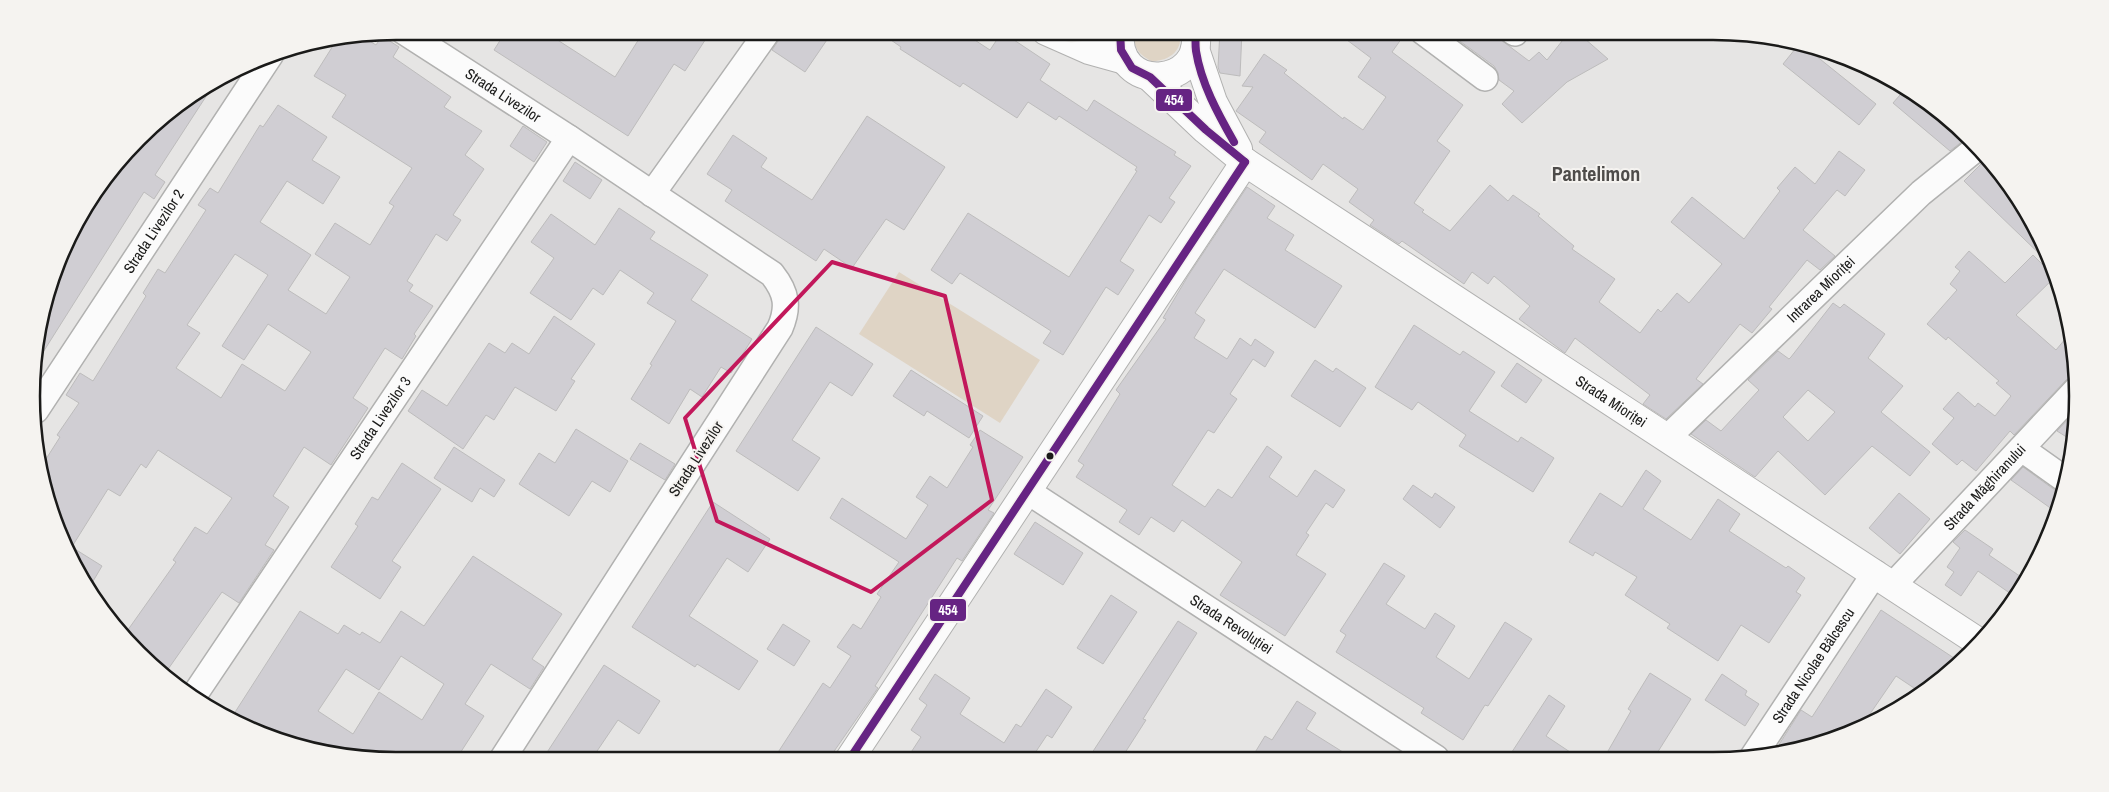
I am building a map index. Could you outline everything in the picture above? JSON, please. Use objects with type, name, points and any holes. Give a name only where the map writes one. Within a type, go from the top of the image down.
[{"type":"street","name":"Strada Livezilor","points":[[417,40],[569,138],[772,274],[781,285],[786,298],[786,314],[780,328],[506,752]]},
{"type":"street","points":[[652,194],[762,40]]},
{"type":"street","points":[[1066,40],[1089,50],[1125,60]]},
{"type":"street","points":[[1120,40],[1125,60]]},
{"type":"street","points":[[1150,77],[1173,74],[1191,59],[1195,40]]},
{"type":"street","name":"Strada Mioriței","points":[[1197,40],[1213,102],[1246,162]]},
{"type":"street","points":[[1434,40],[1485,78]]},
{"type":"street","name":"Strada Mioriței","points":[[1125,60],[1140,74],[1150,77],[1206,130],[1246,162],[1974,639]]},
{"type":"street","name":"Strada Livezilor 2","points":[[40,403],[264,65]]},
{"type":"street","name":"Strada Livezilor 3","points":[[197,691],[569,138]]},
{"type":"street","name":"Intrarea Mioriței","points":[[1667,438],[1921,193],[1972,152]]},
{"type":"street","points":[[854,752],[1246,162]]},
{"type":"street","name":"Strada Măghiranului","points":[[1884,579],[2022,449],[2069,398]]},
{"type":"street","points":[[2022,449],[2060,476]]},
{"type":"street","name":"Strada Revoluției","points":[[1027,491],[1427,752]]},
{"type":"street","name":"Strada Nicolae Bălcescu","points":[[1759,749],[1884,579]]},
{"type":"highlighted area","points":[[832,262],[945,296],[992,500],[871,592],[717,521],[685,418]]},
{"type":"shaded area","points":[[1180,40],[1180,44],[1174,54],[1169,57],[1151,61],[1137,49],[1134,41]]},
{"type":"shaded area","points":[[899,272],[1040,360],[1000,423],[859,334]]},
{"type":"building","points":[[389,40],[399,47],[393,57],[451,97],[444,107],[482,131],[465,155],[484,169],[453,215],[461,220],[447,241],[436,234],[407,281],[413,285],[409,291],[433,306],[414,334],[416,336],[402,359],[385,348],[353,398],[368,408],[331,465],[304,447],[273,496],[289,507],[265,545],[274,550],[239,603],[222,592],[168,669],[128,630],[176,562],[173,560],[195,527],[207,534],[232,498],[158,450],[146,468],[141,464],[120,496],[108,489],[73,545],[52,488],[46,459],[60,437],[57,435],[79,403],[66,395],[80,373],[93,381],[146,296],[143,293],[158,269],[165,273],[206,210],[198,205],[210,188],[218,193],[260,125],[263,127],[278,105],[327,137],[312,160],[340,177],[323,204],[287,181],[260,222],[311,255],[288,290],[326,314],[350,277],[315,254],[335,223],[370,245],[394,206],[389,203],[412,168],[332,117],[346,95],[314,76],[333,46],[370,41],[376,45],[379,41]],"holes":[[[235,254],[268,275],[222,346],[244,360],[268,324],[311,352],[285,391],[242,364],[221,398],[176,368],[200,333],[187,325]]]},
{"type":"building","points":[[500,40],[558,40],[615,77],[638,40],[705,40],[685,71],[674,64],[628,136],[494,50]]},
{"type":"building","points":[[779,40],[827,40],[805,72],[772,50]]},
{"type":"building","points":[[891,40],[975,40],[990,50],[997,40],[1014,40],[1050,64],[1040,80],[1087,111],[1094,100],[1176,152],[1174,155],[1191,166],[1169,198],[1175,202],[1161,223],[1149,215],[1120,261],[1134,270],[1118,295],[1106,287],[1063,355],[1043,343],[1051,331],[960,273],[952,284],[931,270],[968,213],[1069,277],[1137,171],[1135,170],[1137,167],[1059,116],[1056,120],[1028,102],[1017,118],[963,83],[960,87],[900,49],[901,47]]},
{"type":"building","points":[[1220,40],[1242,40],[1240,76],[1220,73],[1218,67]]},
{"type":"building","points":[[1347,40],[1401,40],[1392,52],[1463,105],[1437,141],[1450,151],[1414,203],[1424,210],[1422,212],[1450,231],[1490,185],[1508,201],[1513,195],[1540,214],[1538,216],[1574,246],[1572,249],[1615,279],[1599,302],[1640,333],[1658,309],[1661,312],[1677,293],[1689,303],[1722,264],[1671,222],[1692,197],[1744,239],[1780,191],[1777,188],[1795,167],[1815,184],[1839,151],[1865,170],[1845,196],[1837,190],[1803,230],[1835,256],[1820,270],[1807,260],[1769,307],[1772,309],[1752,333],[1740,324],[1696,379],[1703,384],[1666,419],[1643,404],[1650,395],[1575,338],[1565,353],[1519,319],[1530,306],[1494,276],[1488,284],[1472,272],[1464,284],[1402,241],[1399,244],[1370,225],[1374,220],[1349,202],[1358,189],[1323,164],[1312,180],[1259,142],[1266,132],[1236,111],[1253,87],[1242,86],[1264,54],[1287,70],[1284,73],[1343,119],[1344,117],[1363,130],[1386,97],[1358,77],[1371,58]]},
{"type":"building","points":[[1458,40],[1501,40],[1529,61],[1539,52],[1547,60],[1563,40],[1586,40],[1608,59],[1567,82],[1522,123],[1502,104],[1514,91],[1499,80],[1494,66]]},
{"type":"building","points":[[1795,50],[1815,55],[1876,104],[1859,125],[1783,64]]},
{"type":"building","points":[[207,94],[155,175],[165,182],[154,199],[144,192],[43,353],[52,304],[67,260],[100,198],[128,161],[144,144],[161,128]]},
{"type":"building","points":[[1901,94],[1930,114],[1962,141],[1950,151],[1893,103]]},
{"type":"building","points":[[867,116],[945,167],[904,230],[886,219],[852,268],[824,249],[816,261],[725,201],[732,190],[707,174],[733,135],[767,158],[761,167],[812,200]]},
{"type":"building","points":[[523,126],[547,142],[534,162],[510,146]]},
{"type":"building","points":[[575,162],[602,180],[590,199],[563,181]]},
{"type":"building","points":[[1982,163],[2009,198],[2039,253],[1964,181]]},
{"type":"building","points":[[1247,187],[1275,206],[1267,218],[1294,235],[1285,250],[1342,286],[1315,328],[1224,269],[1195,313],[1205,320],[1194,338],[1227,359],[1240,338],[1251,346],[1255,339],[1274,352],[1265,367],[1253,359],[1230,394],[1237,399],[1214,433],[1208,430],[1172,485],[1205,507],[1218,489],[1232,498],[1267,446],[1282,457],[1269,477],[1297,497],[1315,470],[1345,490],[1333,508],[1326,503],[1306,533],[1309,535],[1296,555],[1326,574],[1285,636],[1220,595],[1242,562],[1182,520],[1174,532],[1151,517],[1139,535],[1119,522],[1127,510],[1076,477],[1084,465],[1078,461],[1120,394],[1116,390],[1166,319],[1163,318],[1188,276]]},
{"type":"building","points":[[619,208],[655,232],[650,239],[708,275],[691,300],[752,339],[731,373],[721,367],[702,397],[690,389],[669,424],[631,399],[676,321],[647,303],[654,293],[620,270],[603,295],[593,288],[571,320],[530,293],[554,258],[531,242],[551,214],[595,245]]},
{"type":"building","points":[[1969,251],[2005,283],[2033,255],[2044,266],[2050,282],[2016,315],[2056,350],[2064,340],[2066,350],[2068,379],[2014,435],[2010,431],[1976,471],[1962,460],[1957,465],[1932,444],[1954,418],[1943,409],[1958,392],[1975,407],[1978,403],[1995,416],[2011,396],[1996,383],[1999,381],[1948,337],[1946,340],[1927,324],[1957,290],[1950,284],[1960,271],[1955,267]]},
{"type":"building","points":[[1833,303],[1840,308],[1844,304],[1885,334],[1868,358],[1903,386],[1881,412],[1930,452],[1910,476],[1872,446],[1825,495],[1778,451],[1755,477],[1691,434],[1706,420],[1721,431],[1759,390],[1748,380],[1778,351],[1789,359]],"holes":[[[1808,390],[1835,412],[1808,441],[1783,417]]]},
{"type":"building","points":[[554,316],[595,344],[571,379],[575,381],[556,411],[515,387],[494,420],[486,415],[463,449],[408,411],[422,390],[447,406],[489,343],[505,353],[512,343],[529,354]]},
{"type":"building","points":[[1414,325],[1460,355],[1463,351],[1495,372],[1469,411],[1518,442],[1521,437],[1554,458],[1533,492],[1459,446],[1466,435],[1418,402],[1412,410],[1375,387]]},
{"type":"building","points":[[816,327],[873,364],[852,396],[830,382],[792,440],[820,458],[798,491],[736,451]]},
{"type":"building","points":[[1315,360],[1333,372],[1336,368],[1366,388],[1340,427],[1291,396]]},
{"type":"building","points":[[1517,363],[1542,380],[1526,403],[1501,386]]},
{"type":"building","points":[[911,370],[983,416],[969,438],[927,411],[924,416],[893,396]]},
{"type":"building","points":[[2068,419],[2066,437],[2057,431]]},
{"type":"building","points":[[576,429],[628,461],[610,492],[592,481],[569,516],[519,484],[539,453],[555,463]]},
{"type":"building","points":[[980,430],[1023,457],[988,510],[994,513],[962,561],[957,558],[875,686],[878,688],[834,752],[778,752],[823,683],[830,688],[851,656],[837,647],[853,624],[861,629],[881,597],[877,594],[899,562],[830,518],[842,498],[906,539],[928,505],[916,497],[930,476],[947,488],[973,447],[970,445]]},
{"type":"building","points":[[640,443],[675,464],[665,480],[630,459]]},
{"type":"building","points":[[454,447],[505,480],[494,497],[480,488],[472,502],[434,478]]},
{"type":"building","points":[[402,463],[441,489],[392,561],[401,567],[380,599],[331,567],[358,526],[355,524],[372,497],[378,500]]},
{"type":"building","points":[[2023,467],[2056,491],[2051,508],[2011,480]]},
{"type":"building","points":[[1646,470],[1661,481],[1643,509],[1691,540],[1718,499],[1740,514],[1729,531],[1805,578],[1796,592],[1801,595],[1769,643],[1741,625],[1718,661],[1667,628],[1670,624],[1625,595],[1637,577],[1595,552],[1593,556],[1569,542],[1600,493],[1622,507]]},
{"type":"building","points":[[1413,485],[1432,498],[1435,493],[1455,507],[1440,528],[1403,499]]},
{"type":"building","points":[[1899,493],[1930,519],[1900,554],[1869,528]]},
{"type":"building","points":[[713,502],[770,539],[748,572],[727,558],[689,616],[758,661],[739,690],[697,664],[695,667],[632,627]]},
{"type":"building","points":[[1035,522],[1083,553],[1063,585],[1014,554]]},
{"type":"building","points":[[1965,530],[1993,549],[1989,555],[2020,576],[2010,593],[1978,571],[1961,596],[1945,585],[1954,572],[1947,567],[1960,548],[1953,542]]},
{"type":"building","points":[[75,549],[102,566],[93,582]]},
{"type":"building","points":[[473,556],[562,614],[532,659],[544,667],[530,689],[491,664],[465,704],[484,716],[461,752],[396,752],[350,749],[304,740],[260,725],[235,713],[300,611],[338,634],[344,625],[360,635],[362,632],[380,643],[401,611],[424,626]],"holes":[[[401,656],[444,684],[422,720],[379,692],[353,734],[318,711],[346,669],[379,690]]]},
{"type":"building","points":[[1384,563],[1405,576],[1386,604],[1425,629],[1435,613],[1455,626],[1436,657],[1469,679],[1505,622],[1532,639],[1488,706],[1485,705],[1463,740],[1421,713],[1424,708],[1336,652],[1346,635],[1340,631]]},
{"type":"building","points":[[1111,595],[1137,612],[1103,664],[1077,648]]},
{"type":"building","points":[[1881,610],[1954,658],[1915,689],[1896,676],[1869,716],[1827,733],[1778,746],[1801,710],[1812,717]]},
{"type":"building","points":[[1178,621],[1197,633],[1143,719],[1146,720],[1125,752],[1093,752]]},
{"type":"building","points":[[783,624],[810,641],[794,666],[767,649]]},
{"type":"building","points":[[604,665],[660,701],[639,734],[618,720],[596,752],[547,752]]},
{"type":"building","points":[[1650,673],[1691,699],[1658,752],[1607,752],[1631,711],[1628,709]]},
{"type":"building","points":[[935,674],[970,698],[960,714],[1004,743],[1016,724],[1021,727],[1046,689],[1072,707],[1052,738],[1047,735],[1036,752],[911,752],[921,737],[911,730],[927,705],[919,699]]},
{"type":"building","points":[[1722,674],[1747,691],[1745,695],[1759,704],[1745,726],[1705,700]]},
{"type":"building","points":[[1549,695],[1565,706],[1546,736],[1570,752],[1512,752]]},
{"type":"building","points":[[1297,701],[1316,713],[1306,729],[1343,752],[1255,752],[1265,736],[1272,740]]},
{"type":"transit line","name":"454","points":[[1120,40],[1121,50],[1132,68],[1150,77],[1206,130],[1245,162]]},
{"type":"transit line","name":"454","points":[[1195,40],[1198,63],[1206,86],[1234,142]]},
{"type":"transit line","name":"454","points":[[854,752],[1245,162]]},
{"type":"district","name":"Pantelimon","points":[[1596,174]]}]
